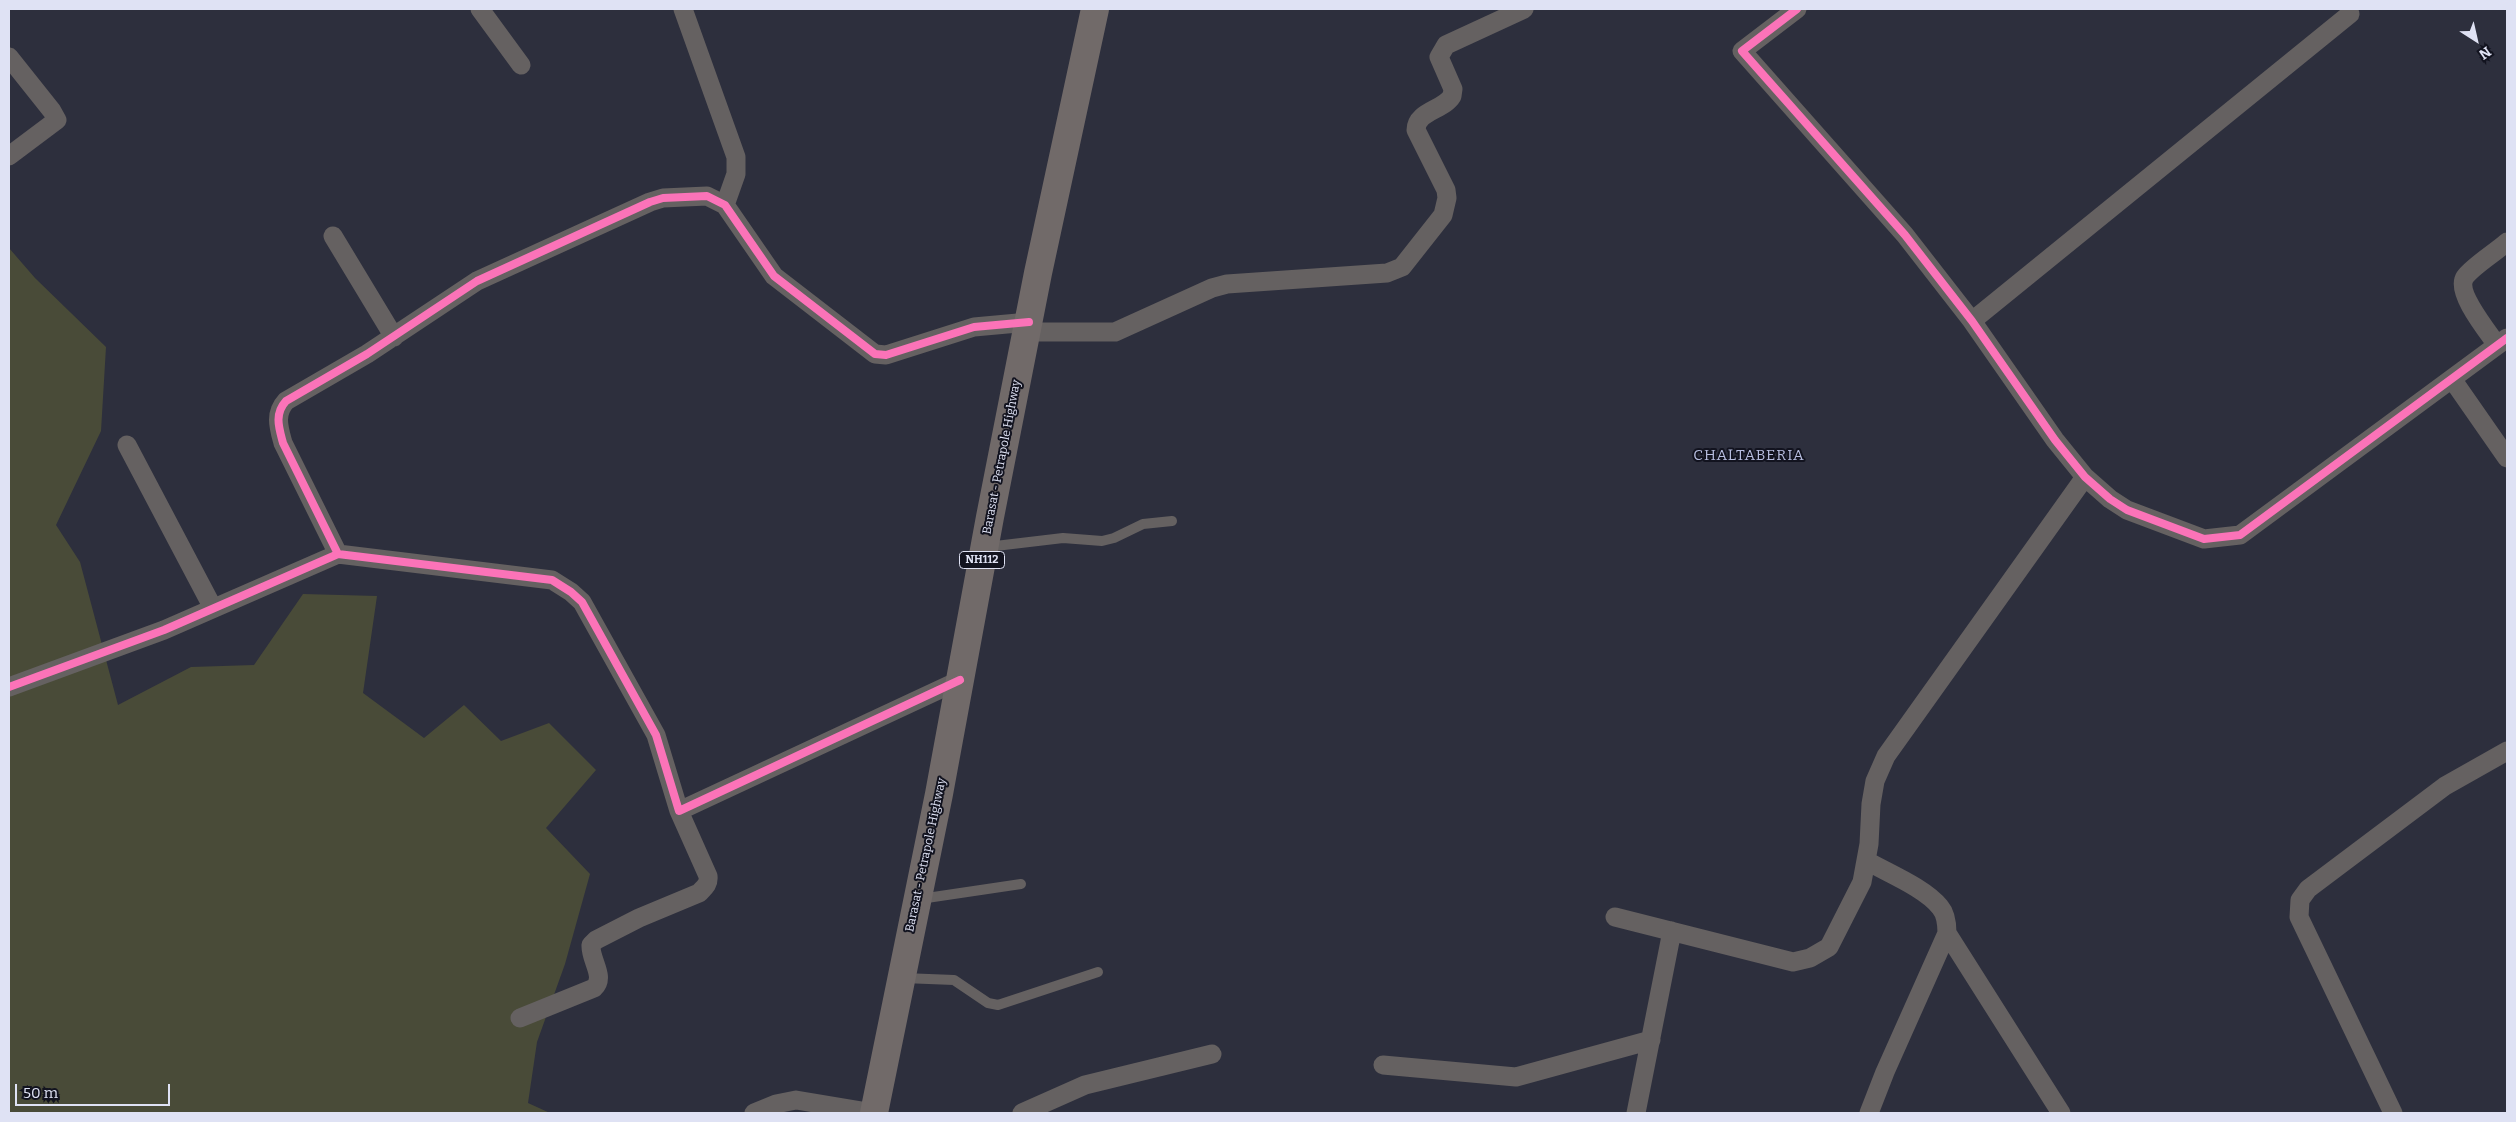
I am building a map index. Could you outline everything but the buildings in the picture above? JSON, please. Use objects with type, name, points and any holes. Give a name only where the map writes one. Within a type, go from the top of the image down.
[{"type":"highway","name":"Barasat - Petrapole Highway","points":[[874,1113],[902,978],[1028,327],[1095,9]]},
{"type":"street","points":[[480,9],[522,64]]},
{"type":"street","points":[[683,9],[736,156],[736,174],[725,205]]},
{"type":"street","points":[[338,554],[283,443],[278,424],[278,410],[286,400],[394,337],[477,282],[650,202],[663,198],[706,196],[725,205],[774,276],[875,354],[886,355],[974,328],[1028,327],[1115,332],[1227,284],[1387,273],[1402,267],[1443,215],[1446,206],[1446,190],[1416,130],[1416,124],[1420,118],[1452,96],[1453,89],[1439,58],[1440,53],[1446,45],[1524,9]]},
{"type":"street","points":[[1797,9],[1742,51],[1905,235],[1972,322],[2055,440],[2085,477],[2110,499],[2128,510],[2204,539],[2240,535],[2502,342],[2465,297],[2462,286],[2465,277],[2507,242]]},
{"type":"street","points":[[1972,322],[2350,14]]},
{"type":"street","points":[[9,57],[52,111],[56,120],[9,156]]},
{"type":"street","points":[[332,236],[394,337]]},
{"type":"street","points":[[2452,379],[2507,458]]},
{"type":"street","points":[[127,445],[213,608]]},
{"type":"street","points":[[1615,917],[1793,962],[1810,958],[1829,947],[1862,882],[1867,861],[1870,804],[1875,781],[1886,756],[2085,477]]},
{"type":"street","points":[[9,687],[164,630],[338,554],[552,580],[571,592],[582,602],[656,735],[679,811],[709,882],[699,893],[639,918],[596,940],[591,946],[591,952],[600,979],[599,984],[594,988],[520,1018]]},
{"type":"street","points":[[679,811],[960,680]]},
{"type":"street","points":[[2393,1113],[2299,917],[2300,900],[2308,889],[2445,786],[2507,751]]},
{"type":"street","points":[[1867,861],[1931,897],[1942,908],[1947,920],[1947,933],[1885,1072],[1869,1113]]},
{"type":"street","points":[[1636,1113],[1672,931]]},
{"type":"street","points":[[1947,933],[2061,1113]]},
{"type":"street","points":[[1384,1065],[1516,1077],[1651,1040]]},
{"type":"street","points":[[1022,1113],[1090,1084],[1212,1054]]},
{"type":"street","points":[[754,1113],[776,1104],[796,1100],[874,1113]]},
{"type":"lane","points":[[984,547],[1056,538],[1102,541],[1114,538],[1143,524],[1172,521]]},
{"type":"lane","points":[[917,900],[1021,884]]},
{"type":"lane","points":[[902,978],[954,980],[988,1003],[998,1005],[1098,972]]},
{"type":"green space","points":[[9,248],[35,278],[106,347],[101,431],[56,525],[80,562],[118,705],[191,667],[254,665],[303,594],[377,596],[363,693],[424,738],[464,705],[501,741],[549,723],[596,770],[546,828],[590,874],[565,964],[537,1042],[528,1103],[550,1113],[9,1113]]},
{"type":"cycle path","points":[[1797,9],[1742,51],[1905,235],[1972,321],[2055,440],[2085,477],[2110,499],[2127,510],[2204,539],[2240,535],[2507,338]]},
{"type":"cycle path","points":[[338,554],[283,443],[279,427],[279,416],[282,406],[286,401],[367,354],[477,281],[650,202],[663,198],[707,196],[725,205],[774,276],[875,354],[886,355],[974,327],[1029,322]]},
{"type":"cycle path","points":[[9,687],[164,630],[338,554],[552,580],[571,592],[582,602],[656,735],[679,811],[960,680]]},
{"type":"district","name":"CHALTABERIA","points":[[1749,456]]}]
